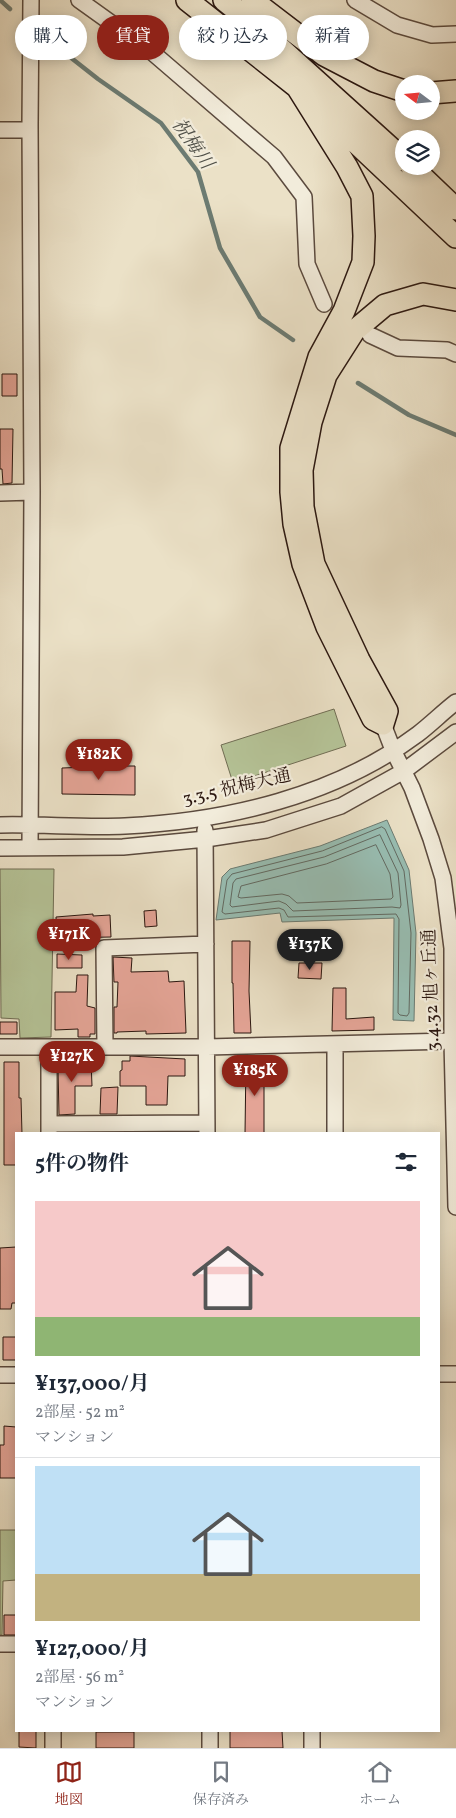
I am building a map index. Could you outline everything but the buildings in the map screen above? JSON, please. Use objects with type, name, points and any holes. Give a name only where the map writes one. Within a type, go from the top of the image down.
[{"type":"highway","points":[[187,0],[297,87],[456,237]]},
{"type":"highway","points":[[224,0],[249,20],[395,152]]},
{"type":"highway","points":[[252,0],[324,55],[374,81],[395,88]]},
{"type":"highway","points":[[297,87],[347,167],[362,196],[364,236],[363,262],[344,311],[319,357],[291,448],[291,492],[294,524],[303,564],[327,627],[373,719],[383,724],[387,711],[359,660],[314,564],[303,507],[302,470],[311,422],[326,375],[354,330],[385,305],[423,294],[456,300]]},
{"type":"highway","points":[[440,92],[456,91]]},
{"type":"highway","points":[[420,175],[456,209]]},
{"type":"street","points":[[30,847],[32,492],[31,0]]},
{"type":"street","points":[[79,0],[153,54],[274,157],[304,197],[307,264],[324,304]]},
{"type":"street","points":[[355,0],[397,25],[432,35],[456,34]]},
{"type":"street","points":[[0,130],[30,130]]},
{"type":"street","points":[[370,335],[398,348],[447,350],[456,354]]},
{"type":"street","points":[[0,493],[32,492]]},
{"type":"street","name":"3.3.5 祝梅大通","points":[[0,825],[125,826],[204,818],[273,804],[336,782],[418,734],[456,702]]},
{"type":"street","name":"3.4.32 旭ヶ丘通","points":[[383,724],[393,750],[412,788],[443,878],[452,948],[456,1207]]},
{"type":"street","points":[[0,848],[123,847],[206,839],[266,830],[341,806],[404,771],[456,732]]},
{"type":"street","points":[[48,1047],[49,1129],[207,1128],[206,839],[204,818]]},
{"type":"street","points":[[105,1047],[104,948],[206,944]]},
{"type":"street","points":[[0,1048],[207,1048],[452,1041]]},
{"type":"street","points":[[335,1045],[335,1132]]},
{"type":"street","points":[[440,1374],[456,1374]]},
{"type":"street","points":[[0,1375],[15,1375]]},
{"type":"street","points":[[0,1644],[15,1644]]},
{"type":"street","points":[[52,1732],[53,1748]]},
{"type":"street","points":[[210,1732],[210,1748]]},
{"type":"street","points":[[312,1732],[312,1748]]},
{"type":"green space","points":[[334,709],[346,746],[233,783],[221,745]]},
{"type":"green space","points":[[0,869],[54,869],[51,1037],[20,1038],[19,1019],[1,1018]]},
{"type":"green space","points":[[0,1530],[15,1530],[15,1580],[3,1581],[2,1635],[0,1635]]},
{"type":"water","points":[[387,820],[409,870],[416,933],[414,1021],[393,1020],[394,918],[282,922],[280,913],[216,920],[222,877],[230,869],[320,846]]},
{"type":"waterway","name":"祝梅川","points":[[0,0],[10,9]]},
{"type":"waterway","name":"祝梅川","points":[[74,60],[161,123],[198,172],[220,248],[260,317],[293,340]]},
{"type":"waterway","name":"祝梅川","points":[[358,383],[409,415],[456,435]]}]
